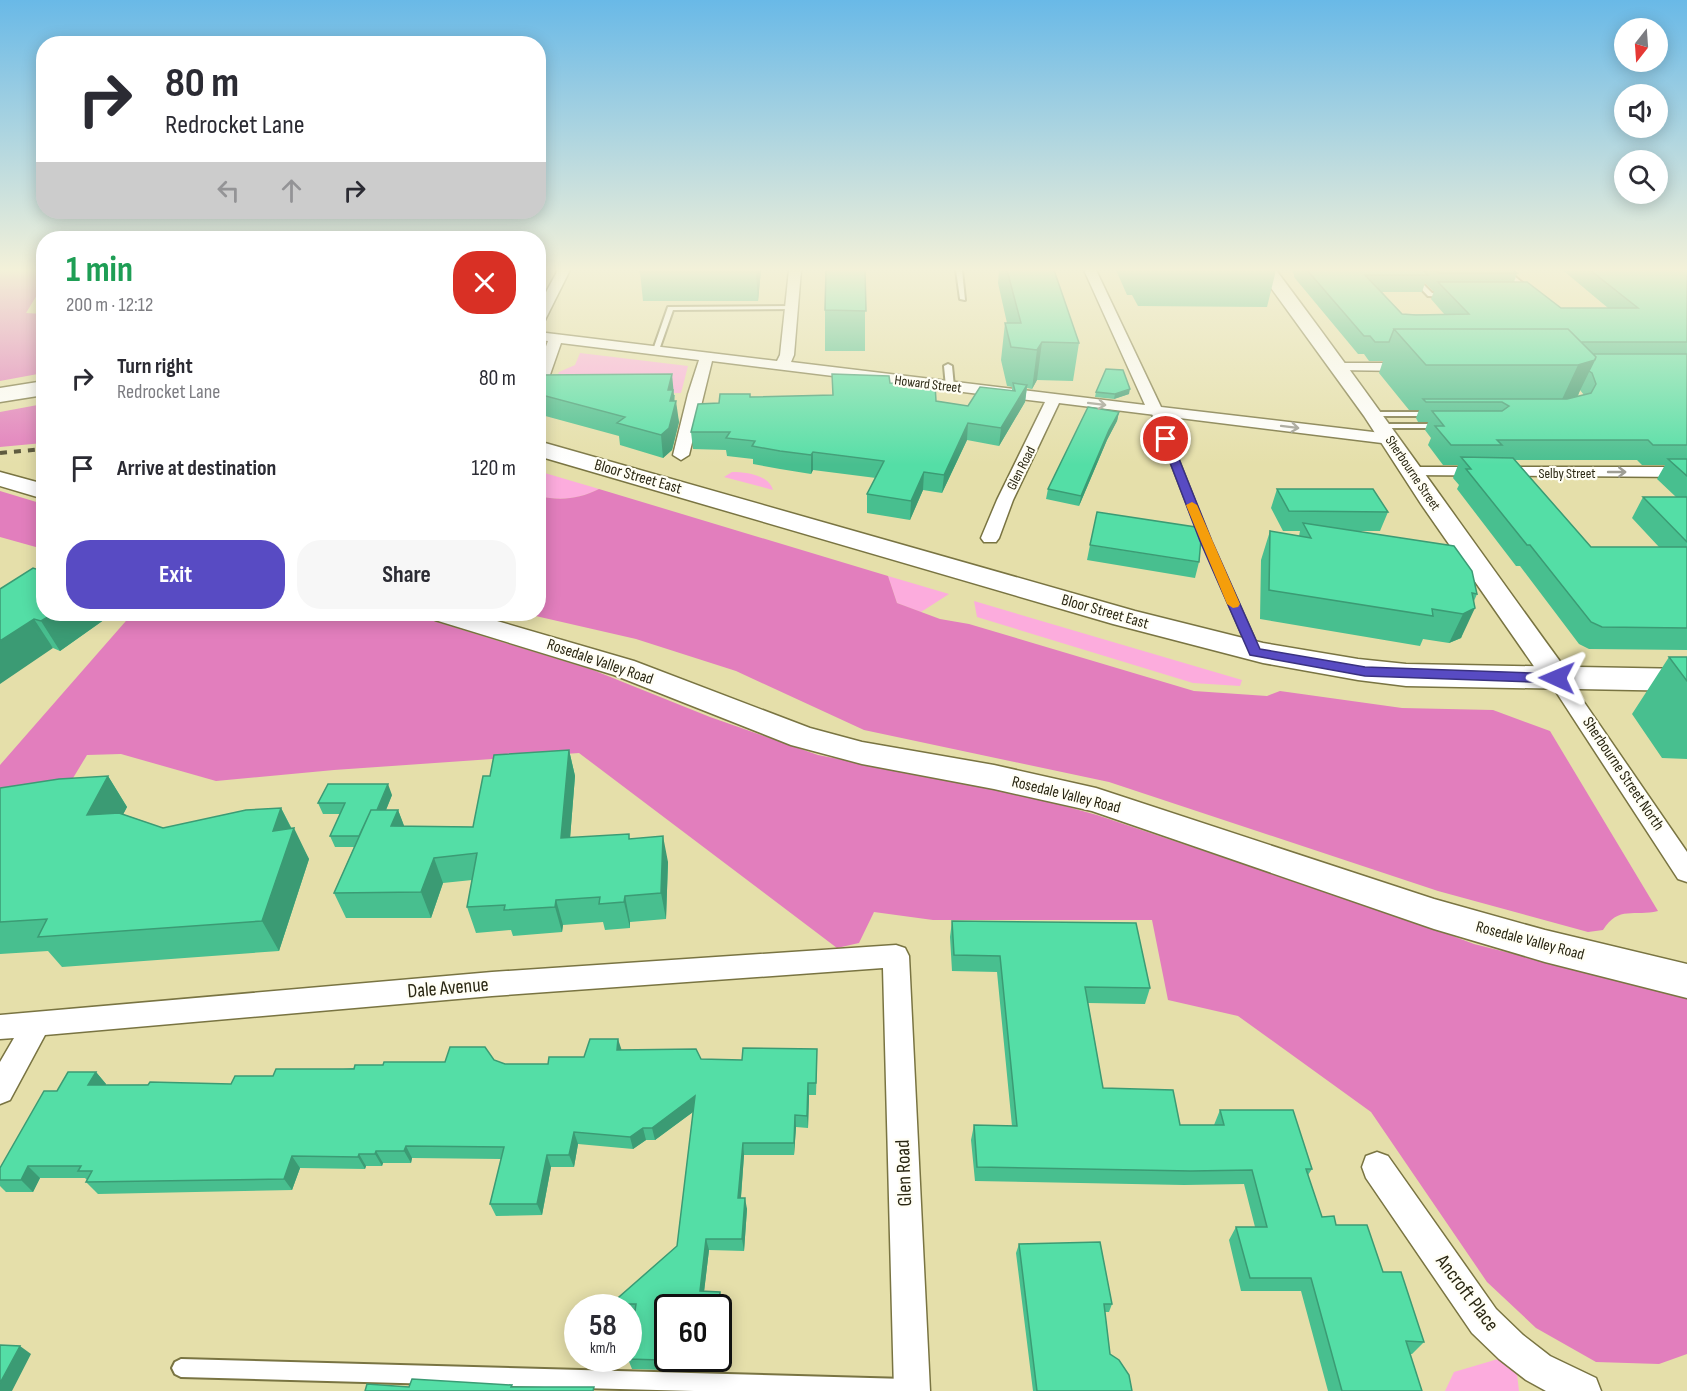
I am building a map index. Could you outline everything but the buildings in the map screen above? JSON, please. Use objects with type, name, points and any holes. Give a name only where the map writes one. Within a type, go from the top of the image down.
[{"type":"main road","points":[[0,395],[36,389]]},
{"type":"main road","name":"Bloor Street East","points":[[546,450],[1100,611],[1255,652],[1365,672],[1687,680]]},
{"type":"street","points":[[782,366],[787,355],[789,335]]},
{"type":"street","points":[[1120,335],[1155,411]]},
{"type":"street","name":"Sherbourne Street","points":[[1315,335],[1557,678]]},
{"type":"street","name":"Howard Street","points":[[546,337],[1155,411],[1381,426]]},
{"type":"street","points":[[546,366],[556,338]]},
{"type":"street","points":[[681,455],[695,394],[707,356]]},
{"type":"street","points":[[1339,367],[1425,367]]},
{"type":"street","name":"Glen Road","points":[[990,538],[1005,500],[1054,399]]},
{"type":"street","name":"Selby Street","points":[[1412,472],[1687,472]]},
{"type":"street","points":[[0,479],[36,490]]},
{"type":"street","name":"Rosedale Valley Road","points":[[468,621],[624,668],[802,737],[862,753],[994,777],[1096,800],[1434,914],[1545,946],[1687,981]]},
{"type":"street","name":"Sherbourne Street North","points":[[1557,678],[1687,872]]},
{"type":"street","name":"Glen Road","points":[[896,956],[912,1389]]},
{"type":"street","name":"Dale Avenue","points":[[0,1027],[501,983],[896,956]]},
{"type":"street","points":[[0,1090],[36,1025]]},
{"type":"street","name":"Ancroft Place","points":[[1377,1167],[1484,1321],[1511,1347],[1538,1368],[1583,1391]]},
{"type":"lane","points":[[656,350],[661,335]]},
{"type":"lane","points":[[948,366],[950,387]]},
{"type":"lane","points":[[1155,411],[1206,541],[1255,652]]},
{"type":"lane","points":[[1381,426],[1443,414]]},
{"type":"lane","points":[[1381,426],[1449,426]]},
{"type":"lane","points":[[181,1368],[912,1389]]},
{"type":"shaded area","points":[[0,335],[36,335],[36,374],[0,381]]},
{"type":"shaded area","points":[[580,353],[688,366],[681,393],[551,392],[559,372],[575,365]]},
{"type":"shaded area","points":[[36,405],[36,444],[0,447],[0,412]]},
{"type":"shaded area","points":[[732,472],[762,478],[771,485],[773,490],[724,477]]},
{"type":"shaded area","points":[[546,473],[599,489],[569,498],[546,497]]},
{"type":"shaded area","points":[[599,489],[888,576],[897,603],[940,619],[969,624],[1194,691],[1267,696],[1280,691],[1402,708],[1493,710],[1550,731],[1658,911],[1621,915],[1609,922],[1603,930],[1588,932],[1438,891],[1109,782],[864,730],[736,671],[636,639],[546,618],[546,497],[569,498]]},
{"type":"shaded area","points":[[0,491],[36,502],[36,547],[0,537]]},
{"type":"shaded area","points":[[888,576],[949,594],[921,612],[897,603]]},
{"type":"shaded area","points":[[974,601],[1242,680],[1240,686],[1193,683],[977,617]]},
{"type":"shaded area","points":[[126,621],[434,621],[593,670],[710,717],[818,755],[1028,796],[1097,815],[1392,913],[1474,944],[1687,997],[1687,1354],[1659,1364],[1596,1362],[1536,1328],[1487,1282],[1371,1112],[1238,1016],[1168,1000],[1152,920],[933,920],[874,912],[859,943],[837,948],[579,753],[334,770],[216,781],[121,754],[87,755],[67,788],[0,796],[0,765]]},
{"type":"shaded area","points":[[1498,1359],[1517,1374],[1519,1391],[1445,1391],[1454,1372]]},
{"type":"railway","points":[[0,453],[36,450]]},
{"type":"slow traffic","points":[[1192,505],[1233,604]]},
{"type":"route","points":[[1166,439],[1206,541],[1255,652],[1365,672],[1557,678]]}]
